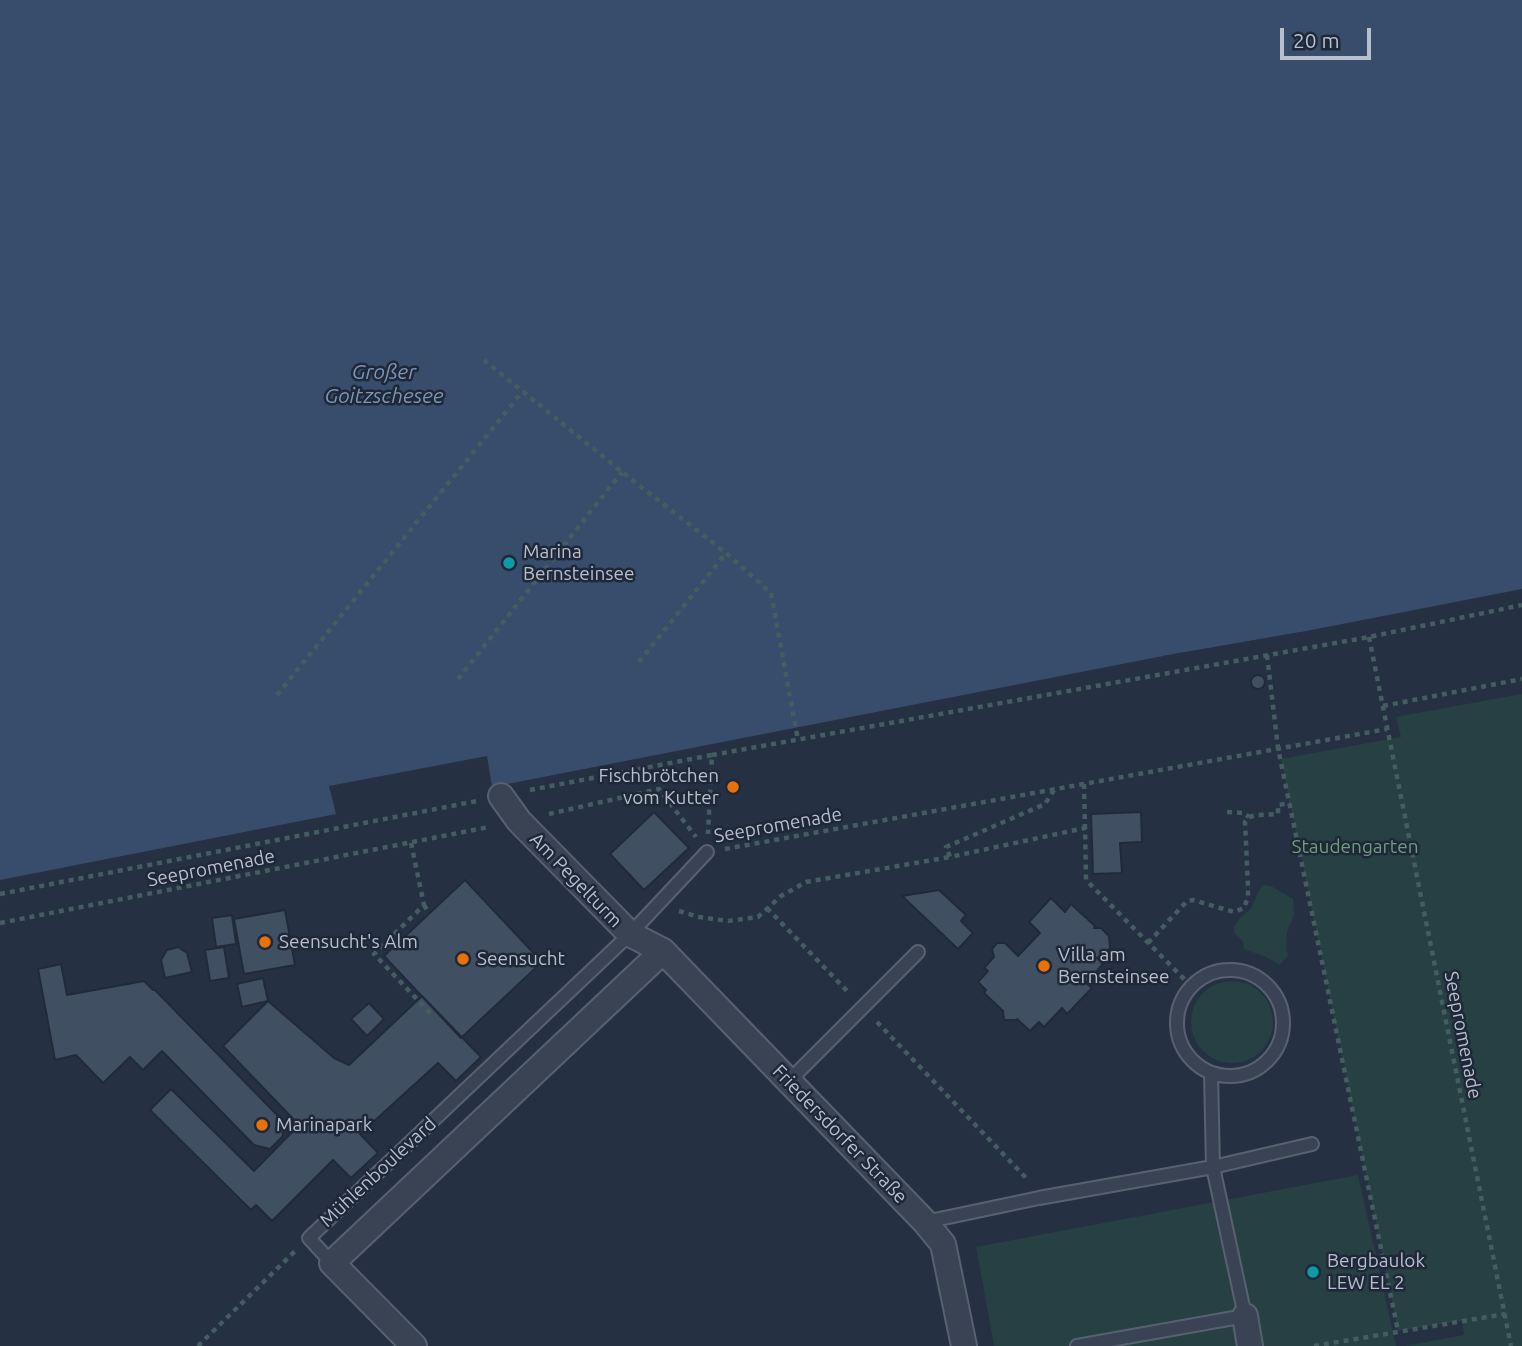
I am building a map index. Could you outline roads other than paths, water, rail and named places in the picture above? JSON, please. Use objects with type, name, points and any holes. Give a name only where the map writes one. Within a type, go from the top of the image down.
[{"type":"street","name":"Am Pegelturm","points":[[501,796],[519,821],[630,934],[663,951]]},
{"type":"street","name":"Friedersdorfer Straße","points":[[663,951],[925,1222],[943,1244],[964,1346]]},
{"type":"street","name":"Mühlenboulevard","points":[[332,1263],[663,951]]},
{"type":"street","points":[[332,1263],[414,1346]]},
{"type":"street","points":[[1245,1316],[1250,1346]]},
{"type":"lane","name":"Mühlenboulevard","points":[[332,1263],[309,1238],[630,934],[707,852]]},
{"type":"lane","points":[[788,1082],[918,952]]},
{"type":"lane","points":[[1222,970],[1240,970],[1256,976],[1270,987],[1280,1002],[1284,1019],[1282,1037],[1274,1053],[1262,1066],[1238,1076],[1211,1073],[1196,1065],[1185,1051],[1178,1035],[1177,1018],[1181,1001],[1191,986],[1205,975],[1222,970]]},
{"type":"lane","points":[[1077,1346],[1245,1316],[1213,1167],[1211,1073]]},
{"type":"lane","points":[[925,1222],[1039,1198],[1213,1167],[1312,1144]]},
{"type":"water","name":"Großer Goitzschesee","points":[[0,0],[1522,0],[1522,589],[492,787],[487,756],[329,786],[336,814],[0,880]]},
{"type":"place","name":"Marina Bernsteinsee","points":[[509,563]]},
{"type":"place","name":"Fischbrötchen vom Kutter","points":[[733,787]]},
{"type":"place","name":"Seensucht's Alm","points":[[265,942]]},
{"type":"place","name":"Seensucht","points":[[463,959]]},
{"type":"place","name":"Villa am Bernsteinsee","points":[[1044,966]]},
{"type":"place","name":"Marinapark","points":[[262,1125]]},
{"type":"place","name":"Bergbaulok LEW EL 2","points":[[1313,1272]]},
{"type":"park label","name":"Staudengarten","points":[[1355,847]]}]
